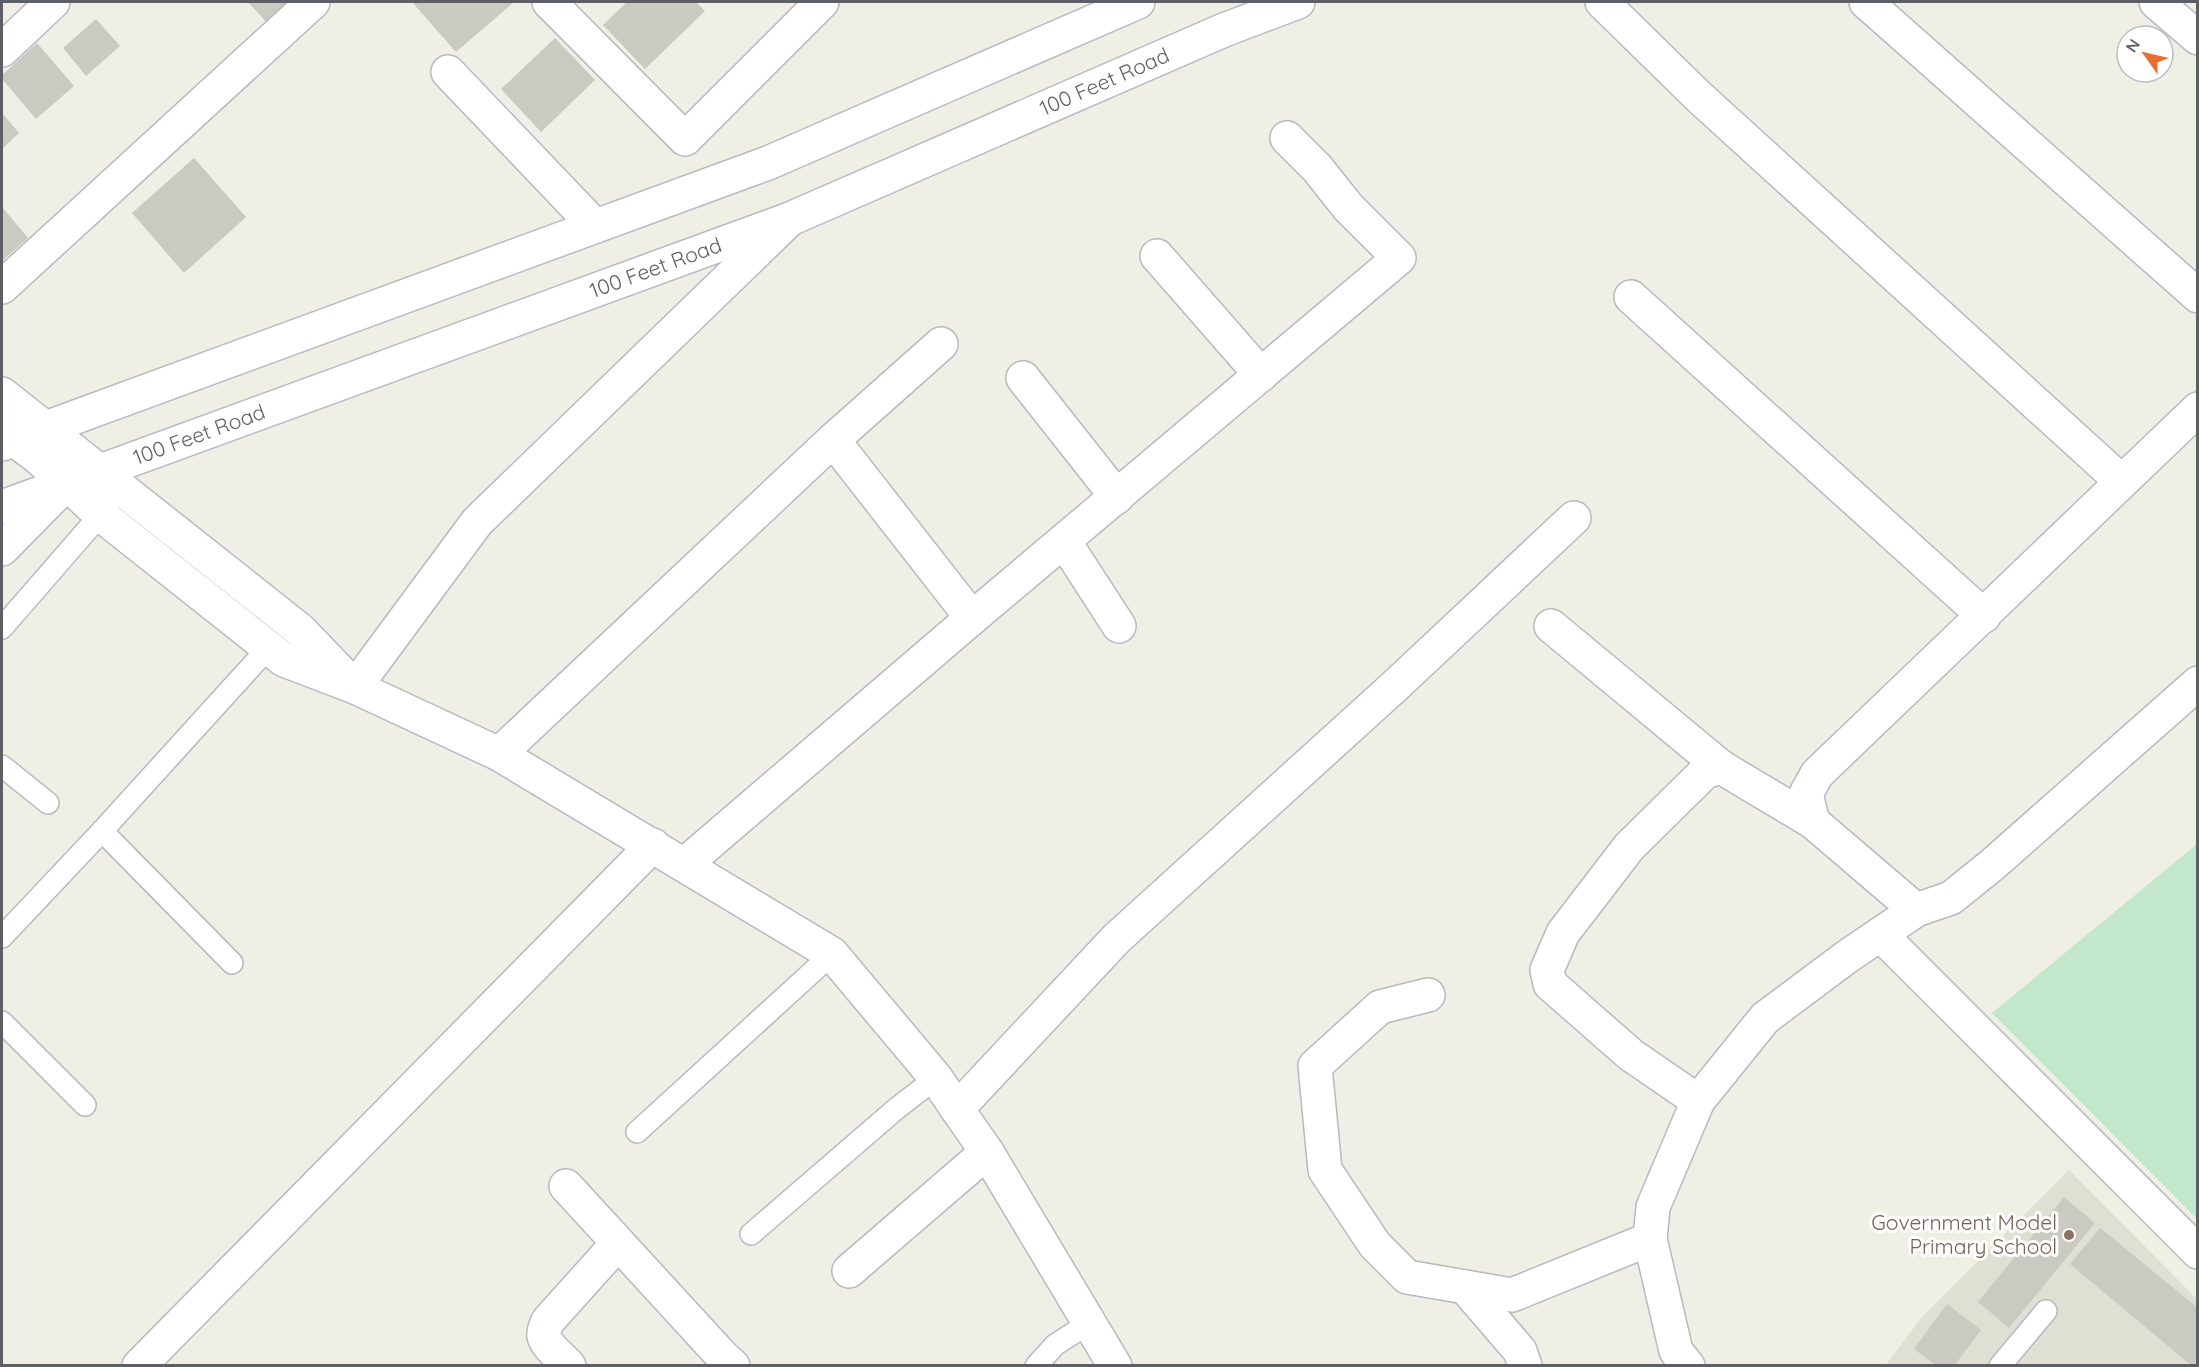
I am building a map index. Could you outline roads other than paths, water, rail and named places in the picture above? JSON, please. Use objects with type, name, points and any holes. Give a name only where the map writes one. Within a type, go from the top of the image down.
[{"type":"street","points":[[2,50],[53,2]]},
{"type":"street","points":[[2,287],[313,2]]},
{"type":"street","points":[[549,2],[686,139],[822,2]]},
{"type":"street","points":[[6,438],[45,428],[768,163],[1138,2]]},
{"type":"street","name":"100 Feet Road","points":[[2,507],[66,484],[110,481],[790,219],[1213,34],[1298,2]]},
{"type":"street","points":[[1602,2],[1698,96],[2121,481]]},
{"type":"street","points":[[1866,2],[2198,296]]},
{"type":"street","points":[[2156,2],[2198,38]]},
{"type":"street","points":[[448,72],[596,226]]},
{"type":"street","points":[[685,864],[972,618],[1399,258],[1348,207],[1317,168],[1287,138]]},
{"type":"street","points":[[355,687],[477,522],[790,219]]},
{"type":"street","points":[[1157,256],[1261,375]]},
{"type":"street","points":[[1631,297],[1983,616]]},
{"type":"street","points":[[499,754],[833,440],[941,344]]},
{"type":"street","points":[[1023,378],[1117,496]]},
{"type":"street","points":[[2,394],[300,630],[355,687]]},
{"type":"street","points":[[1813,822],[1806,794],[1817,774],[2198,409]]},
{"type":"street","points":[[6,438],[41,460],[101,515],[284,660],[355,687],[499,754],[831,954],[936,1078],[987,1152],[1115,1365]]},
{"type":"street","points":[[833,440],[972,618]]},
{"type":"street","points":[[2,549],[66,484]]},
{"type":"street","points":[[957,1109],[1116,939],[1395,686],[1574,518]]},
{"type":"street","points":[[1064,541],[1119,626]]},
{"type":"street","points":[[1551,626],[1721,767],[1813,822],[1916,910]]},
{"type":"street","points":[[1688,1365],[1676,1351],[1650,1239],[1653,1207],[1698,1101],[1765,1018],[1916,910],[1951,898],[1992,865],[2198,683]]},
{"type":"street","points":[[1698,1101],[1631,1055],[1582,1013],[1550,984],[1547,970],[1563,933],[1629,847],[1705,772],[1721,767]]},
{"type":"street","points":[[139,1365],[653,845]]},
{"type":"street","points":[[1881,935],[2198,1252]]},
{"type":"street","points":[[1428,995],[1380,1007],[1315,1066],[1325,1170],[1375,1245],[1407,1277],[1512,1295],[1650,1239]]},
{"type":"street","points":[[849,1271],[987,1152]]},
{"type":"street","points":[[566,1186],[722,1356],[734,1365]]},
{"type":"street","points":[[569,1365],[548,1344],[543,1336],[544,1329],[618,1243]]},
{"type":"street","points":[[1465,1287],[1520,1351],[1525,1365]]},
{"type":"lane","points":[[2,628],[101,515],[110,481]]},
{"type":"lane","points":[[2,937],[102,831],[268,647]]},
{"type":"lane","points":[[2,766],[48,803]]},
{"type":"lane","points":[[102,831],[232,963]]},
{"type":"lane","points":[[637,1132],[831,954]]},
{"type":"lane","points":[[2,1022],[85,1105]]},
{"type":"lane","points":[[751,1234],[896,1109],[936,1078]]},
{"type":"lane","points":[[2000,1365],[2046,1311]]},
{"type":"lane","points":[[1036,1365],[1055,1344],[1089,1323]]},
{"type":"place","name":"Government Model Primary School","points":[[2069,1235]]}]
